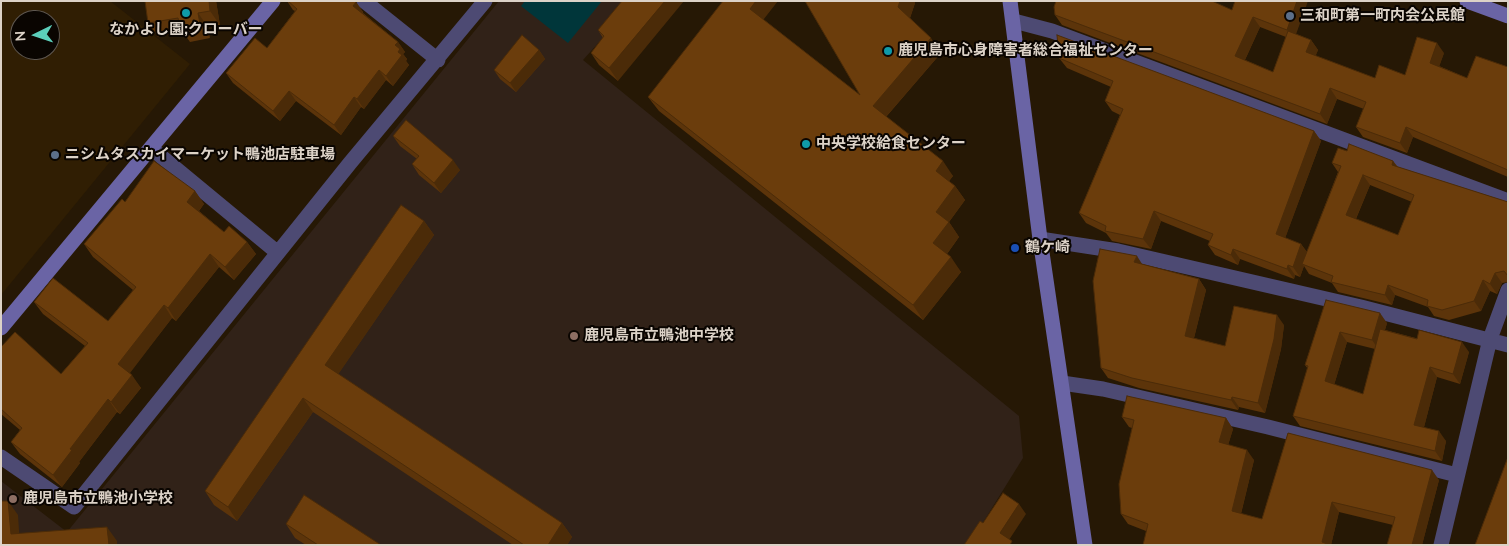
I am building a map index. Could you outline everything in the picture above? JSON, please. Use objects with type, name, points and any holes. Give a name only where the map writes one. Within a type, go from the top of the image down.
[{"type":"street","points":[[1,328],[273,1]]},
{"type":"street","points":[[364,1],[438,60]]},
{"type":"street","points":[[1,457],[74,508],[350,163],[438,60],[485,1]]},
{"type":"street","points":[[1010,1],[1040,239],[1085,545]]},
{"type":"street","points":[[1468,1],[1508,16]]},
{"type":"street","points":[[1014,21],[1052,31],[1508,201]]},
{"type":"street","points":[[151,148],[278,253]]},
{"type":"street","points":[[1040,239],[1118,251],[1490,339],[1508,345]]},
{"type":"street","points":[[1441,545],[1490,339],[1508,290]]},
{"type":"street","points":[[1062,383],[1103,389],[1268,427],[1457,474]]},
{"type":"shaded area","name":"ニシムタスカイマーケット鴨池店駐車場","points":[[1,1],[110,1],[190,64],[1,295]]},
{"type":"shaded area","name":"鹿児島市立鴨池中学校","points":[[499,1],[636,1],[583,60],[1019,416],[1023,458],[969,545],[1,545],[1,481],[67,532]]},
{"type":"water","points":[[525,1],[602,1],[568,43],[521,6]]},
{"type":"building","points":[[145,1],[209,1],[210,11],[198,13],[200,24],[180,28],[178,18],[148,23]]},
{"type":"building","points":[[288,1],[355,1],[353,6],[398,42],[395,45],[400,49],[398,52],[402,55],[386,76],[379,70],[357,99],[354,97],[334,125],[289,91],[273,111],[226,73],[255,38],[267,48],[297,9]]},
{"type":"building","points":[[622,1],[665,1],[609,68],[591,53],[604,36],[598,30]]},
{"type":"building","name":"中央学校給食センター","points":[[723,1],[756,1],[750,9],[860,95],[805,1],[900,1],[898,7],[931,38],[873,106],[943,161],[936,171],[955,186],[936,212],[949,222],[933,243],[951,257],[913,305],[648,97]]},
{"type":"building","points":[[1056,1],[1212,1],[1232,10],[1235,1],[1297,1],[1287,30],[1253,17],[1235,56],[1273,72],[1288,31],[1311,40],[1306,52],[1375,78],[1379,65],[1405,75],[1417,37],[1437,43],[1430,63],[1467,78],[1476,56],[1508,67],[1508,170],[1406,127],[1400,143],[1356,127],[1366,102],[1330,88],[1320,114],[1055,15],[1054,7]]},
{"type":"building","points":[[522,35],[539,50],[510,83],[494,70]]},
{"type":"building","points":[[1057,35],[1314,131],[1276,234],[1301,244],[1293,267],[1288,265],[1287,269],[1233,249],[1231,255],[1208,245],[1213,234],[1154,211],[1143,239],[1105,231],[1106,226],[1079,213],[1123,109],[1105,101],[1113,81],[1059,58]]},
{"type":"building","points":[[406,120],[453,160],[434,183],[412,164],[419,156],[393,136]]},
{"type":"building","points":[[1349,144],[1393,161],[1392,165],[1508,202],[1508,276],[1504,271],[1495,273],[1490,284],[1483,280],[1474,301],[1442,310],[1427,306],[1428,300],[1388,285],[1385,295],[1331,282],[1333,276],[1302,264],[1341,166],[1332,163],[1338,148],[1347,151]],"holes":[[[1363,175],[1414,195],[1398,235],[1346,215]]]},
{"type":"building","points":[[154,161],[195,191],[187,202],[224,232],[229,226],[247,242],[225,267],[210,254],[168,308],[164,305],[118,364],[132,375],[111,402],[108,399],[53,475],[11,442],[22,428],[1,409],[1,347],[15,332],[61,374],[88,343],[34,302],[53,278],[108,321],[136,287],[84,244],[122,199],[125,202]]},
{"type":"building","points":[[401,205],[424,221],[325,365],[562,523],[548,545],[524,545],[303,398],[228,507],[205,491]]},
{"type":"building","points":[[1100,249],[1137,256],[1134,262],[1199,279],[1185,336],[1225,346],[1234,306],[1277,315],[1274,339],[1258,403],[1232,397],[1231,400],[1132,378],[1101,368],[1093,281]]},
{"type":"building","points":[[1326,300],[1380,313],[1372,340],[1340,332],[1325,381],[1363,394],[1380,329],[1417,339],[1419,330],[1462,342],[1453,374],[1430,367],[1414,425],[1439,431],[1435,451],[1293,416],[1308,366],[1305,365]]},
{"type":"building","points":[[1127,396],[1226,418],[1219,442],[1247,450],[1232,511],[1262,519],[1288,433],[1432,470],[1412,545],[1387,545],[1395,517],[1332,502],[1322,542],[1330,545],[1143,545],[1148,524],[1121,514],[1119,484],[1134,420],[1122,417]]},
{"type":"building","points":[[1508,457],[1508,545],[1475,545]]},
{"type":"building","points":[[1003,493],[1019,504],[1000,533],[1012,541],[1010,545],[964,545],[980,521],[983,523]]},
{"type":"building","points":[[304,495],[381,545],[318,545],[286,524]]},
{"type":"building","points":[[1,501],[8,501],[11,534],[107,527],[109,545],[1,545]]},
{"type":"place","name":"なかよし園;クローバー","points":[[186,13]]},
{"type":"place","name":"三和町第一町内会公民館","points":[[1290,16]]},
{"type":"place","name":"鹿児島市心身障害者総合福祉センター","points":[[888,51]]},
{"type":"place","name":"中央学校給食センター","points":[[806,144]]},
{"type":"place","name":"ニシムタスカイマーケット鴨池店駐車場","points":[[55,155]]},
{"type":"place","name":"鶴ケ崎","points":[[1015,248]]},
{"type":"place","name":"鹿児島市立鴨池中学校","points":[[574,336]]},
{"type":"place","name":"鹿児島市立鴨池小学校","points":[[13,499]]}]
